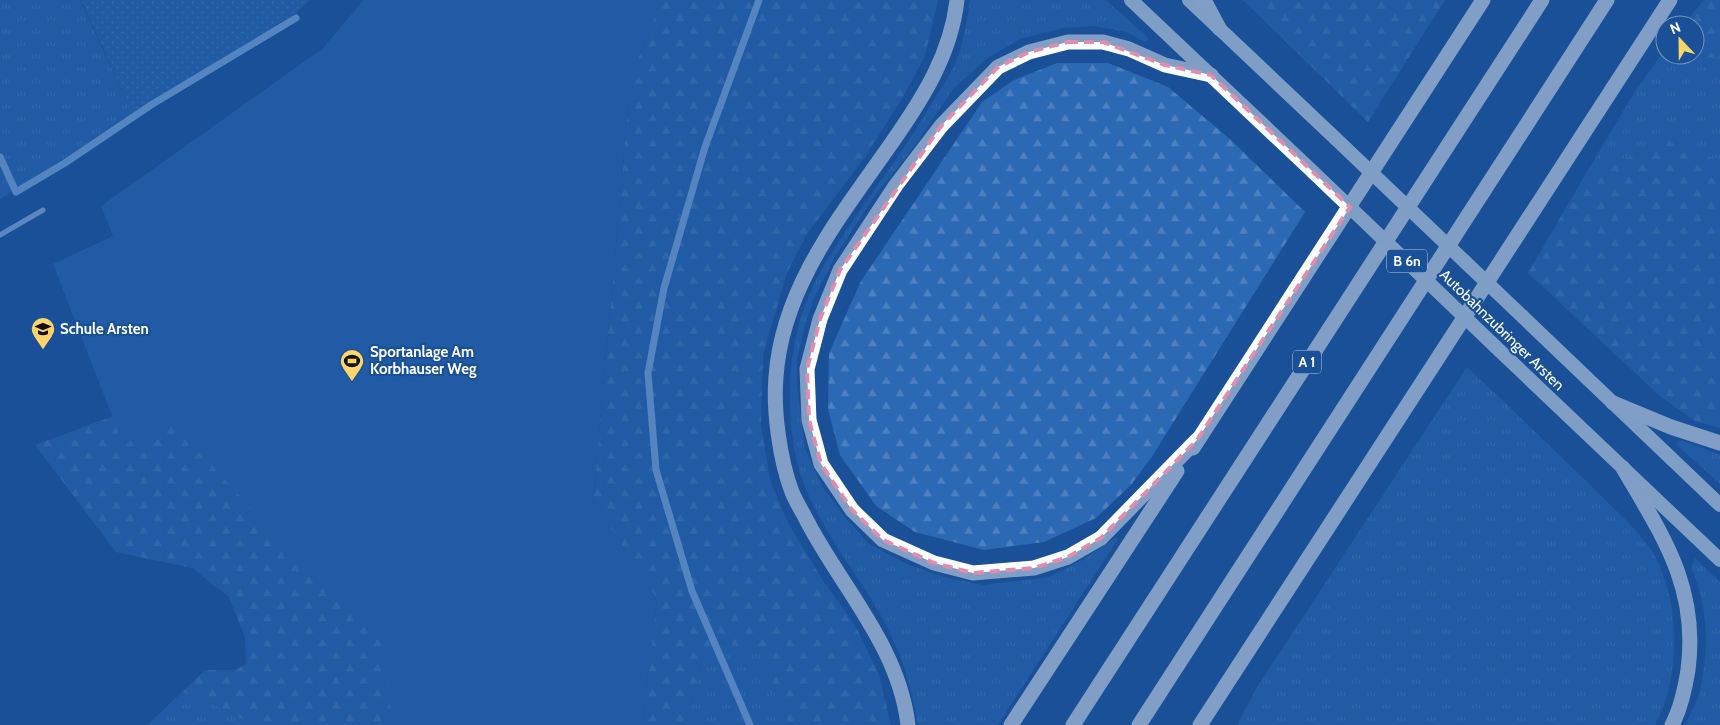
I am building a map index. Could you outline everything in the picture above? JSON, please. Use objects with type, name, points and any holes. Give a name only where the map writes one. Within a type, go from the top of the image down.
[{"type":"highway","points":[[908,725],[894,667],[872,625],[816,538],[792,492],[781,448],[776,407],[776,376],[782,344],[796,292],[820,249],[922,98],[947,48],[957,0]]},
{"type":"highway","name":"Autobahnzubringer Arsten","points":[[1132,0],[1720,560]]},
{"type":"highway","name":"Autobahnzubringer Arsten","points":[[1189,0],[1720,505]]},
{"type":"highway","points":[[1204,0],[1219,28]]},
{"type":"highway","points":[[1011,725],[1483,0]]},
{"type":"highway","name":"A 1","points":[[1073,725],[1542,0]]},
{"type":"highway","points":[[1140,725],[1607,0]]},
{"type":"highway","points":[[1200,725],[1670,0]]},
{"type":"highway","points":[[1197,440],[1100,538],[1068,557],[1034,568],[973,573],[934,563],[883,540],[852,510],[821,464],[809,420],[807,369],[820,319],[840,270],[896,185],[941,126],[998,67],[1029,52],[1068,42],[1102,42],[1129,49],[1165,65],[1211,75]]},
{"type":"highway","points":[[1612,403],[1705,440],[1720,443]]},
{"type":"highway","points":[[1623,468],[1674,558],[1684,590],[1690,625],[1690,655],[1684,694],[1672,725]]},
{"type":"highway","points":[[1208,725],[1213,704]]},
{"type":"street","points":[[0,235],[43,210]]},
{"type":"highlighted area","points":[[1068,42],[1103,42],[1165,65],[1211,75],[1350,207],[1197,440],[1101,538],[1068,557],[1034,568],[973,573],[934,563],[883,540],[852,510],[821,464],[809,420],[807,369],[820,319],[840,270],[941,126],[998,67],[1029,52]]},
{"type":"green space","points":[[0,0],[80,0],[133,114],[65,160],[0,199]]},
{"type":"green space","points":[[81,0],[310,0],[296,13],[133,114]]},
{"type":"green space","name":"Sportanlage Am Korbhauser Weg","points":[[364,0],[661,0],[631,76],[593,500],[657,599],[642,725],[392,725],[384,631],[277,537],[176,425],[123,444],[53,264],[113,236],[101,206],[322,49]]},
{"type":"green space","points":[[661,0],[938,0],[925,56],[900,102],[865,157],[807,234],[787,273],[763,355],[761,425],[770,480],[788,523],[822,579],[855,625],[879,674],[891,725],[789,725],[761,655],[722,642],[703,654],[689,714],[683,725],[642,725],[657,599],[593,500],[631,76]]},
{"type":"green space","points":[[970,0],[1106,0],[1149,39],[1145,42],[1126,32],[1095,26],[1062,28],[1020,39],[987,58],[953,89],[916,144],[874,197],[836,255],[814,298],[797,360],[797,386],[805,449],[822,486],[845,517],[869,544],[909,565],[944,577],[983,585],[1049,577],[1084,559],[1115,538],[1118,539],[998,725],[918,725],[913,697],[905,670],[889,631],[871,598],[831,537],[808,494],[794,448],[791,425],[790,379],[797,333],[811,289],[849,226],[907,144],[952,70],[962,42]]},
{"type":"green space","points":[[1243,0],[1445,0],[1368,122]]},
{"type":"green space","points":[[1704,0],[1720,0],[1720,54],[1714,58],[1705,57],[1705,15],[1691,15]]},
{"type":"green space","points":[[1720,54],[1720,161],[1670,140],[1585,175],[1637,88],[1655,64],[1705,65],[1705,57],[1714,58]]},
{"type":"green space","points":[[1057,63],[1108,63],[1168,87],[1230,139],[1305,212],[1151,458],[1131,485],[1096,518],[1044,542],[984,550],[915,532],[876,506],[840,455],[828,409],[829,353],[861,281],[982,102],[1014,80]]},
{"type":"green space","points":[[1670,140],[1720,161],[1720,428],[1695,421],[1661,397],[1528,273],[1585,175]]},
{"type":"green space","points":[[1467,367],[1624,518],[1649,546],[1655,556],[1669,596],[1673,618],[1674,641],[1673,664],[1669,686],[1655,725],[1237,725],[1257,687]]},
{"type":"green space","points":[[178,392],[388,629],[397,725],[252,725],[222,708],[182,692],[205,670],[235,670],[246,664],[245,637],[229,597],[192,568],[116,552],[35,445]]},
{"type":"green space","points":[[1681,440],[1720,455],[1720,484],[1676,444]]},
{"type":"green space","points":[[1695,558],[1720,582],[1720,725],[1685,725],[1700,691],[1704,671],[1706,641],[1701,596],[1691,568]]},
{"type":"green space","points":[[722,642],[761,655],[789,725],[683,725],[689,714],[703,654]]},
{"type":"green space","points":[[182,692],[222,708],[252,725],[147,725]]},
{"type":"waterway","points":[[750,725],[692,591],[656,470],[648,373],[664,288],[705,147],[759,0]]},
{"type":"waterway","points":[[0,157],[16,192],[65,163],[151,105],[296,18]]},
{"type":"place","name":"Schule Arsten","points":[[43,350]]},
{"type":"place","name":"Sportanlage Am Korbhauser Weg","points":[[352,382]]}]
